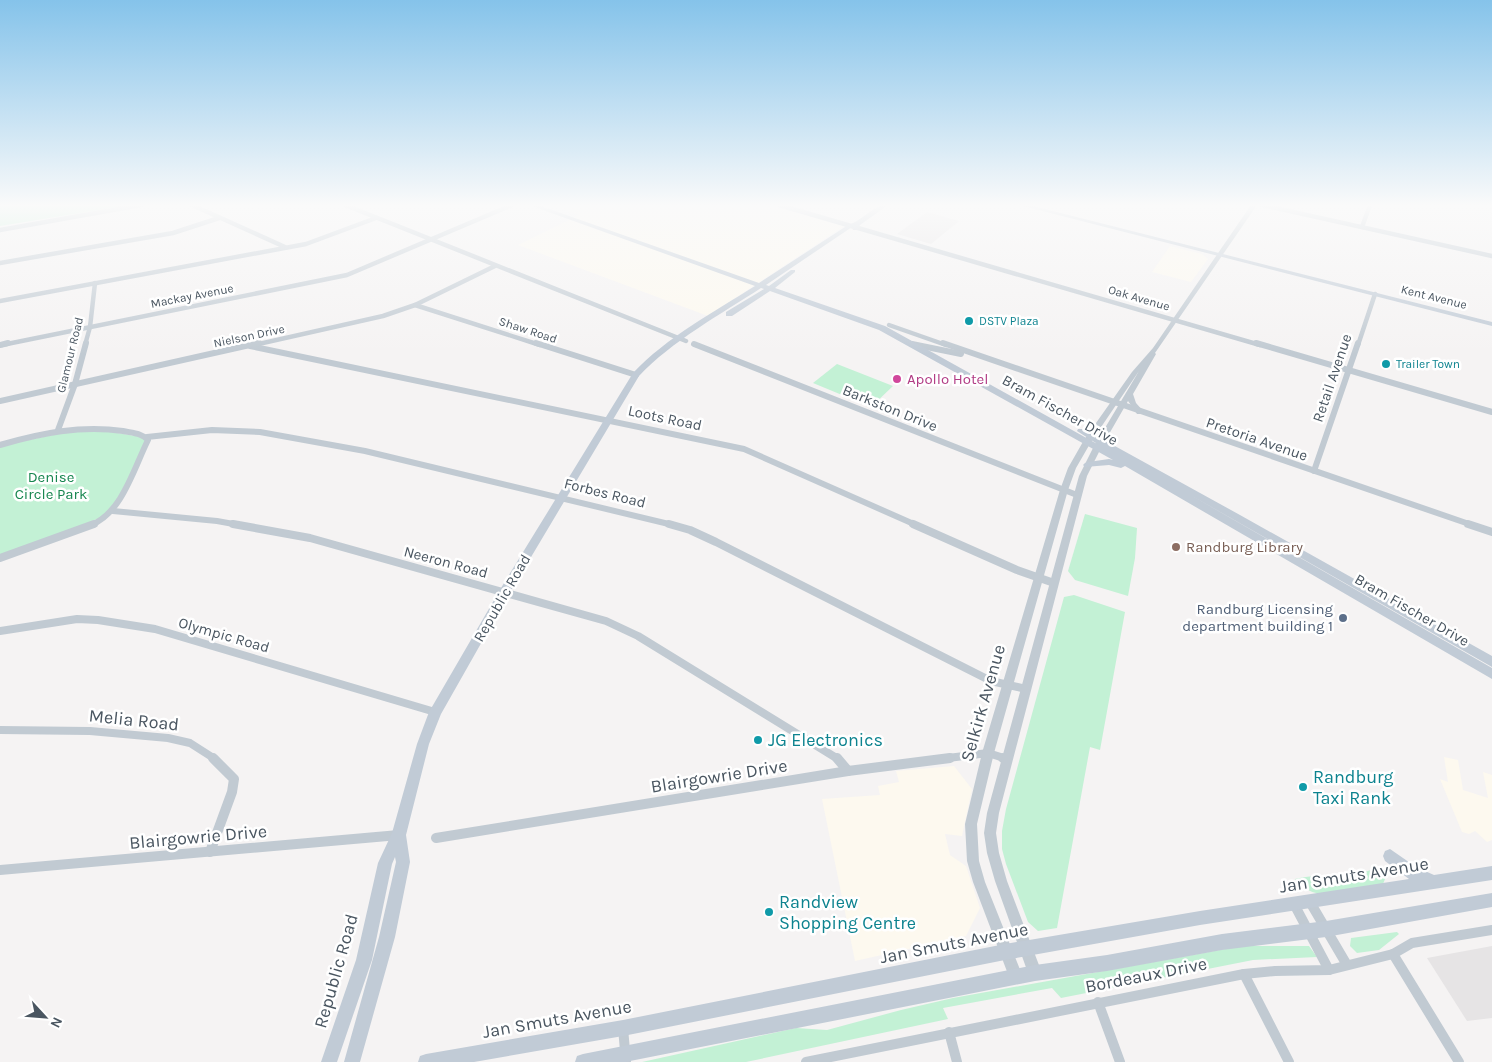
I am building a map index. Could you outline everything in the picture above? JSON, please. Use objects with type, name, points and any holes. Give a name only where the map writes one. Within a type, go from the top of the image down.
[{"type":"main road","name":"Bram Fischer Drive","points":[[679,255],[889,325],[1089,439],[1141,473],[1492,674]]},
{"type":"main road","name":"Bram Fischer Drive","points":[[684,255],[868,322],[1089,439]]},
{"type":"main road","name":"Republic Road","points":[[329,1062],[364,960],[385,863],[399,835],[423,744],[436,712],[505,592],[636,375],[647,363],[687,341],[813,255]]},
{"type":"main road","name":"Kent Avenue","points":[[1220,255],[1492,324]]},
{"type":"main road","name":"Bram Fischer Drive","points":[[1099,445],[1237,517],[1492,662]]},
{"type":"main road","points":[[1088,465],[1109,462],[1141,473]]},
{"type":"main road","name":"Republic Road","points":[[352,1062],[387,936],[404,862],[399,835]]},
{"type":"main road","points":[[1390,856],[1411,872],[1437,883]]},
{"type":"main road","name":"Jan Smuts Avenue","points":[[426,1062],[622,1028],[1006,952],[1200,918],[1437,883],[1492,873]]},
{"type":"main road","points":[[583,1062],[625,1058],[1035,973],[1107,963],[1222,942],[1308,931],[1492,900]]},
{"type":"street","points":[[0,263],[49,255]]},
{"type":"street","points":[[0,301],[247,255]]},
{"type":"street","name":"Mackay Avenue","points":[[0,345],[347,275],[395,255]]},
{"type":"street","name":"Barkston Drive","points":[[468,255],[1077,494]]},
{"type":"street","name":"Oak Avenue","points":[[952,255],[1492,412]]},
{"type":"street","points":[[1035,973],[1001,881],[990,833],[1007,759],[1077,494],[1088,465],[1152,359],[1155,349],[1220,255]]},
{"type":"street","name":"Nielson Drive","points":[[0,401],[383,316],[415,305],[495,266]]},
{"type":"street","name":"Glamour Road","points":[[58,430],[74,384],[90,327],[95,284]]},
{"type":"street","name":"Retail Avenue","points":[[1314,471],[1374,294]]},
{"type":"street","name":"Shaw Road","points":[[415,305],[636,375]]},
{"type":"street","name":"Pretoria Avenue","points":[[889,325],[1492,532]]},
{"type":"street","name":"Pretoria Avenue","points":[[912,344],[1015,369]]},
{"type":"street","name":"Loots Road","points":[[250,346],[751,451],[1054,583]]},
{"type":"street","name":"Selkirk Avenue","points":[[1016,977],[979,882],[973,861],[971,824],[988,754],[1072,468],[1089,439],[1134,373],[1155,349]]},
{"type":"street","points":[[1130,395],[1131,401],[1140,412]]},
{"type":"street","name":"Forbes Road","points":[[0,445],[58,430],[106,428],[147,437],[212,430],[260,432],[365,451],[562,497],[690,530],[991,681],[1026,689]]},
{"type":"street","points":[[0,558],[94,524],[113,511],[146,448],[148,443],[147,437]]},
{"type":"street","name":"Neeron Road","points":[[113,511],[217,521],[310,538],[505,592],[623,628],[836,756],[848,771]]},
{"type":"street","name":"Olympic Road","points":[[0,631],[77,619],[98,620],[155,629],[436,712]]},
{"type":"street","name":"Melia Road","points":[[0,730],[128,734],[172,739],[189,743],[200,749],[213,757],[234,779],[232,792],[210,852]]},
{"type":"street","name":"Blairgowrie Drive","points":[[436,838],[848,771],[988,754],[1007,759]]},
{"type":"street","name":"Blairgowrie Drive","points":[[0,870],[399,835]]},
{"type":"street","points":[[1310,902],[1347,965]]},
{"type":"street","points":[[1294,904],[1329,970]]},
{"type":"street","name":"Bordeaux Drive","points":[[806,1062],[1244,974],[1275,970],[1329,970],[1393,954],[1412,943],[1492,930]]},
{"type":"street","points":[[1393,954],[1459,1062]]},
{"type":"street","points":[[1244,974],[1289,1062]]},
{"type":"street","points":[[1098,1002],[1120,1062]]},
{"type":"street","points":[[622,1028],[625,1058]]},
{"type":"street","points":[[949,1032],[957,1062]]},
{"type":"shaded area","points":[[544,255],[801,255],[708,316]]},
{"type":"shaded area","points":[[1164,255],[1203,255],[1208,259],[1191,282],[1152,272]]},
{"type":"shaded area","points":[[1444,757],[1458,760],[1463,790],[1488,798],[1483,772],[1492,775],[1492,840],[1487,842],[1475,831],[1469,834],[1462,832],[1440,779],[1448,782]]},
{"type":"shaded area","points":[[954,766],[972,789],[962,836],[945,834],[950,855],[966,866],[980,908],[966,936],[855,961],[822,799],[880,795],[878,786],[899,782],[896,771]]},
{"type":"shaded area","points":[[1492,946],[1492,1018],[1467,1021],[1427,958]]},
{"type":"green space","points":[[837,364],[893,386],[871,407],[813,383]]},
{"type":"green space","name":"Denise Circle Park","points":[[86,428],[148,438],[112,513],[0,558],[0,446]]},
{"type":"green space","points":[[1085,514],[1137,528],[1135,558],[1128,596],[1075,580],[1068,571]]},
{"type":"green space","points":[[1074,595],[1125,612],[1100,750],[1090,747],[1057,928],[1038,931],[1028,922],[1006,864],[1002,849],[1002,831],[1006,809],[1064,597]]},
{"type":"green space","points":[[1379,868],[1387,874],[1383,884],[1320,894],[1306,889],[1295,879],[1320,876],[1334,880]]},
{"type":"green space","points":[[1397,932],[1399,934],[1379,950],[1357,953],[1350,946],[1351,938]]},
{"type":"green space","points":[[1242,946],[1309,946],[1317,957],[1253,960],[1061,998],[1052,988],[943,1008],[948,1019],[746,1062],[642,1062],[796,1028],[827,1030],[953,998]]},
{"type":"place","name":"DSTV Plaza","points":[[969,321]]},
{"type":"place","name":"Trailer Town","points":[[1386,364]]},
{"type":"place","name":"Apollo Hotel","points":[[897,379]]},
{"type":"place","name":"Randburg Library","points":[[1176,547]]},
{"type":"place","name":"Randburg Licensing department building 1","points":[[1343,618]]},
{"type":"place","name":"JG Electronics","points":[[758,740]]},
{"type":"place","name":"Randburg Taxi Rank","points":[[1303,787]]},
{"type":"place","name":"Randview Shopping Centre","points":[[769,912]]}]
